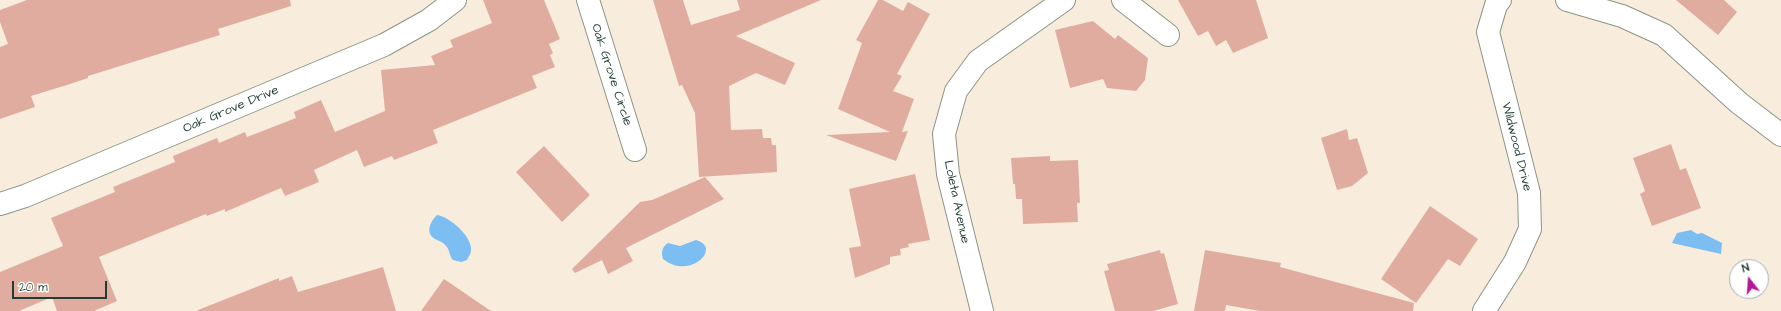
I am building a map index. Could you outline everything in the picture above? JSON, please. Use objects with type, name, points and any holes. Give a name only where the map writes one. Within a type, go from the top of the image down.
[{"type":"street","name":"Oak Grove Drive","points":[[0,204],[32,193],[384,46],[428,20],[455,0]]},
{"type":"street","name":"Oak Grove Circle","points":[[588,0],[635,150]]},
{"type":"street","name":"Loleta Avenue","points":[[982,311],[948,174],[944,134],[956,92],[978,62],[1064,0]]},
{"type":"street","points":[[1123,0],[1168,35]]},
{"type":"street","name":"Wildwood Drive","points":[[1484,311],[1515,262],[1530,229],[1529,193],[1488,32],[1496,4],[1500,0]]},
{"type":"street","points":[[1568,0],[1622,16],[1664,35],[1739,103],[1781,135]]},
{"type":"water","points":[[437,215],[460,228],[465,234],[471,246],[471,252],[467,260],[461,262],[453,260],[445,245],[432,237],[430,234],[429,231],[432,221]]},
{"type":"water","points":[[1691,230],[1697,234],[1702,233],[1722,243],[1721,254],[1672,243],[1677,233]]},
{"type":"water","points":[[696,240],[703,244],[706,249],[705,255],[692,265],[673,265],[663,259],[662,250],[668,243],[680,246]]},
{"type":"building","points":[[27,0],[290,0],[291,6],[218,29],[220,35],[88,76],[88,78],[31,96],[35,107],[0,119],[0,47],[8,44],[0,22],[0,10]]},
{"type":"building","points":[[483,0],[544,0],[560,39],[549,44],[553,53],[550,55],[555,67],[532,76],[537,88],[433,130],[438,143],[394,160],[392,156],[364,167],[357,150],[314,170],[319,182],[285,196],[281,188],[225,212],[225,209],[207,216],[206,214],[99,257],[117,301],[94,311],[57,311],[52,297],[19,311],[0,311],[0,272],[63,246],[51,218],[115,192],[113,187],[175,162],[173,156],[217,138],[219,143],[245,132],[247,137],[296,118],[294,112],[321,100],[335,132],[385,111],[381,70],[435,65],[431,56],[453,47],[450,40],[492,23]]},
{"type":"building","points":[[653,0],[683,0],[691,25],[740,10],[737,0],[821,0],[736,36],[795,63],[785,85],[756,73],[729,86],[731,130],[762,129],[763,138],[771,138],[772,145],[776,145],[777,172],[699,177],[695,113],[682,85],[679,86]]},
{"type":"building","points":[[878,0],[883,0],[903,11],[908,2],[930,14],[897,74],[902,76],[893,91],[914,99],[902,132],[908,131],[896,161],[826,135],[890,132],[838,109],[862,43],[856,40]]},
{"type":"building","points":[[1178,0],[1256,0],[1268,38],[1233,53],[1226,40],[1216,46],[1208,31],[1198,36]]},
{"type":"building","points":[[1676,0],[1724,0],[1737,12],[1718,35]]},
{"type":"building","points":[[1093,21],[1115,39],[1118,35],[1148,58],[1145,80],[1136,91],[1107,88],[1103,79],[1070,88],[1055,30]]},
{"type":"building","points":[[1347,129],[1349,140],[1357,138],[1368,173],[1352,186],[1337,190],[1321,138]]},
{"type":"building","points":[[1671,144],[1680,170],[1686,168],[1701,208],[1652,226],[1640,194],[1645,191],[1633,158]]},
{"type":"building","points":[[544,146],[590,195],[562,222],[516,172]]},
{"type":"building","points":[[1050,156],[1050,161],[1078,160],[1080,203],[1077,203],[1078,222],[1023,224],[1022,199],[1016,199],[1011,158]]},
{"type":"building","points":[[915,174],[930,240],[908,244],[909,247],[900,249],[901,255],[890,257],[890,264],[855,278],[849,248],[861,246],[849,189]]},
{"type":"building","points":[[705,177],[724,199],[626,248],[633,261],[608,274],[602,260],[575,273],[572,269],[640,202],[652,200]]},
{"type":"building","points":[[1430,206],[1478,239],[1460,266],[1448,259],[1416,303],[1381,279]]},
{"type":"building","points":[[1160,250],[1161,254],[1164,253],[1178,304],[1153,311],[1115,311],[1104,271],[1109,270],[1107,264]]},
{"type":"building","points":[[1205,250],[1281,263],[1280,267],[1414,303],[1413,311],[1260,311],[1226,305],[1225,311],[1194,311]]},
{"type":"building","points":[[383,267],[396,311],[198,311],[279,278],[279,281],[292,276],[298,292]]},
{"type":"building","points":[[444,279],[491,311],[421,311]]}]
